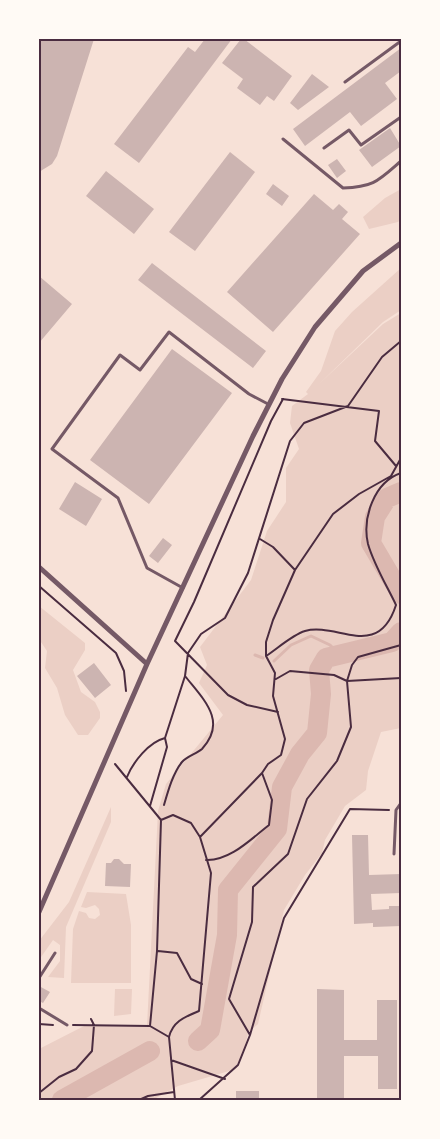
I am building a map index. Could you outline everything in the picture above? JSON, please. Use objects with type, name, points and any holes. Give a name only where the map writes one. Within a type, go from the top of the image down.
[{"type":"street","points":[[39,912],[147,664],[268,404],[315,327],[363,271],[401,243]]},
{"type":"street","points":[[39,567],[147,664]]},
{"type":"lane","points":[[345,82],[401,41]]},
{"type":"lane","points":[[324,148],[349,130],[361,145],[401,117]]},
{"type":"lane","points":[[283,139],[343,188],[365,187],[376,183],[401,161]]},
{"type":"lane","points":[[183,588],[147,568],[118,498],[52,448],[120,356],[140,370],[169,332],[248,394],[268,404]]},
{"type":"lane","points":[[394,854],[396,810],[401,803]]},
{"type":"lane","points":[[39,978],[55,953]]},
{"type":"lane","points":[[39,1008],[67,1025]]},
{"type":"path","points":[[150,806],[167,747],[165,738],[185,676],[188,653],[201,634],[225,618],[248,573],[290,441],[304,423],[348,406],[382,357],[401,341]]},
{"type":"path","points":[[272,398],[379,411],[375,441],[397,466]]},
{"type":"path","points":[[278,712],[247,705],[228,695],[175,641],[194,602],[267,429],[283,399]]},
{"type":"path","points":[[266,656],[304,631],[322,630],[357,638],[378,631],[392,616],[396,605],[368,544],[369,507],[401,458]]},
{"type":"path","points":[[200,837],[262,773],[268,764],[281,755],[285,739],[273,696],[276,678],[266,656],[266,642],[273,620],[295,570],[333,514],[360,494],[391,476],[401,473]]},
{"type":"path","points":[[260,539],[274,547],[295,570]]},
{"type":"path","points":[[39,586],[116,653],[124,671]]},
{"type":"path","points":[[250,1036],[229,999],[252,922],[253,887],[288,854],[307,799],[337,761],[351,728],[346,681],[352,664],[358,657],[401,645]]},
{"type":"path","points":[[276,678],[290,671],[327,675],[346,681],[401,678]]},
{"type":"path","points":[[164,805],[170,785],[183,761],[200,751],[212,737],[213,721],[209,706],[185,676]]},
{"type":"path","points":[[127,777],[132,766],[157,740],[165,738]]},
{"type":"path","points":[[115,764],[161,820],[157,951],[150,1026]]},
{"type":"path","points":[[206,860],[223,858],[269,826],[272,800],[262,773]]},
{"type":"path","points":[[199,1100],[226,1078],[238,1065],[250,1036],[284,918],[350,810],[396,810]]},
{"type":"path","points":[[161,820],[173,815],[191,823],[200,837],[211,873],[199,1011],[182,1019],[172,1027],[169,1037],[175,1100]]},
{"type":"path","points":[[157,951],[177,953],[191,979],[202,984]]},
{"type":"path","points":[[39,1093],[59,1077],[76,1068],[92,1051],[94,1025],[91,1019]]},
{"type":"path","points":[[94,1025],[150,1026],[169,1037]]},
{"type":"path","points":[[171,1060],[226,1078]]},
{"type":"path","points":[[139,1100],[148,1096],[174,1092]]},
{"type":"shaded area","points":[[401,189],[401,219],[398,222],[369,229],[363,217],[385,198]]},
{"type":"shaded area","points":[[401,268],[401,310],[383,322],[318,385],[383,324],[401,313],[401,728],[381,732],[368,771],[366,790],[345,806],[325,840],[322,853],[305,875],[284,910],[258,1024],[248,1033],[245,1047],[236,1069],[178,1086],[155,1100],[39,1100],[39,1049],[86,1025],[147,1026],[158,811],[166,784],[223,715],[199,683],[207,665],[200,647],[251,580],[267,531],[286,502],[286,468],[299,449],[290,423],[292,406],[308,394],[306,392],[321,371],[335,331],[352,312]]},
{"type":"shaded area","points":[[39,606],[85,643],[85,650],[73,670],[81,692],[95,702],[100,712],[100,718],[88,735],[78,735],[65,715],[57,688],[45,668],[47,651],[39,639]]},
{"type":"shaded area","points":[[111,807],[111,822],[66,927],[64,978],[48,977],[60,961],[60,945],[53,940],[39,960],[39,941],[69,902]]},
{"type":"shaded area","points":[[87,892],[126,894],[131,925],[131,983],[71,983],[73,929],[79,911],[86,913],[89,918],[95,919],[100,915],[99,909],[95,905],[86,908],[81,907]]},
{"type":"shaded area","points":[[115,989],[132,989],[131,1014],[114,1016]]},
{"type":"building","points":[[39,39],[94,39],[57,156],[52,164],[39,172]]},
{"type":"building","points":[[205,39],[232,39],[139,163],[114,144],[188,47],[195,52]]},
{"type":"building","points":[[241,39],[244,39],[292,76],[274,101],[267,96],[260,105],[237,88],[243,79],[222,63]]},
{"type":"building","points":[[401,48],[401,71],[385,83],[397,99],[361,126],[350,112],[305,146],[293,129]]},
{"type":"building","points":[[312,74],[329,87],[298,110],[290,103]]},
{"type":"building","points":[[390,128],[401,146],[372,167],[359,150]]},
{"type":"building","points":[[230,152],[255,172],[195,251],[169,232]]},
{"type":"building","points":[[337,159],[346,171],[337,178],[328,165]]},
{"type":"building","points":[[106,171],[154,209],[134,234],[86,196]]},
{"type":"building","points":[[273,184],[289,196],[282,206],[266,194]]},
{"type":"building","points":[[314,194],[333,210],[339,204],[348,212],[342,219],[360,234],[273,332],[227,292]]},
{"type":"building","points":[[152,263],[266,351],[253,368],[138,280]]},
{"type":"building","points":[[39,276],[72,304],[39,343]]},
{"type":"building","points":[[172,349],[232,393],[149,504],[90,460]]},
{"type":"building","points":[[75,482],[102,499],[86,526],[59,509]]},
{"type":"building","points":[[163,538],[172,545],[158,563],[149,556]]},
{"type":"building","points":[[94,663],[111,685],[95,698],[77,676]]},
{"type":"building","points":[[352,835],[368,835],[369,875],[401,874],[401,893],[371,894],[372,910],[389,909],[389,906],[401,906],[401,926],[373,927],[373,923],[354,924]]},
{"type":"building","points":[[114,859],[119,859],[124,864],[131,864],[130,887],[105,886],[106,863],[111,863]]},
{"type":"building","points":[[39,986],[50,992],[43,1003],[39,1001]]},
{"type":"building","points":[[317,989],[344,990],[344,1040],[377,1040],[377,1000],[397,1000],[397,1089],[378,1089],[378,1056],[344,1056],[344,1100],[317,1100]]},
{"type":"building","points":[[236,1091],[259,1091],[259,1100],[236,1100]]},
{"type":"waterway","points":[[401,492],[387,498],[375,517],[371,543],[401,594]]},
{"type":"waterway","points":[[198,1041],[210,1030],[227,935],[228,890],[277,829],[282,787],[300,754],[317,733],[321,694],[319,670],[326,658],[392,642],[401,632]]},
{"type":"waterway","points":[[274,661],[291,645],[311,636],[330,645],[338,653]]},
{"type":"waterway","points":[[255,655],[263,658]]},
{"type":"waterway","points":[[62,1100],[150,1051]]}]
